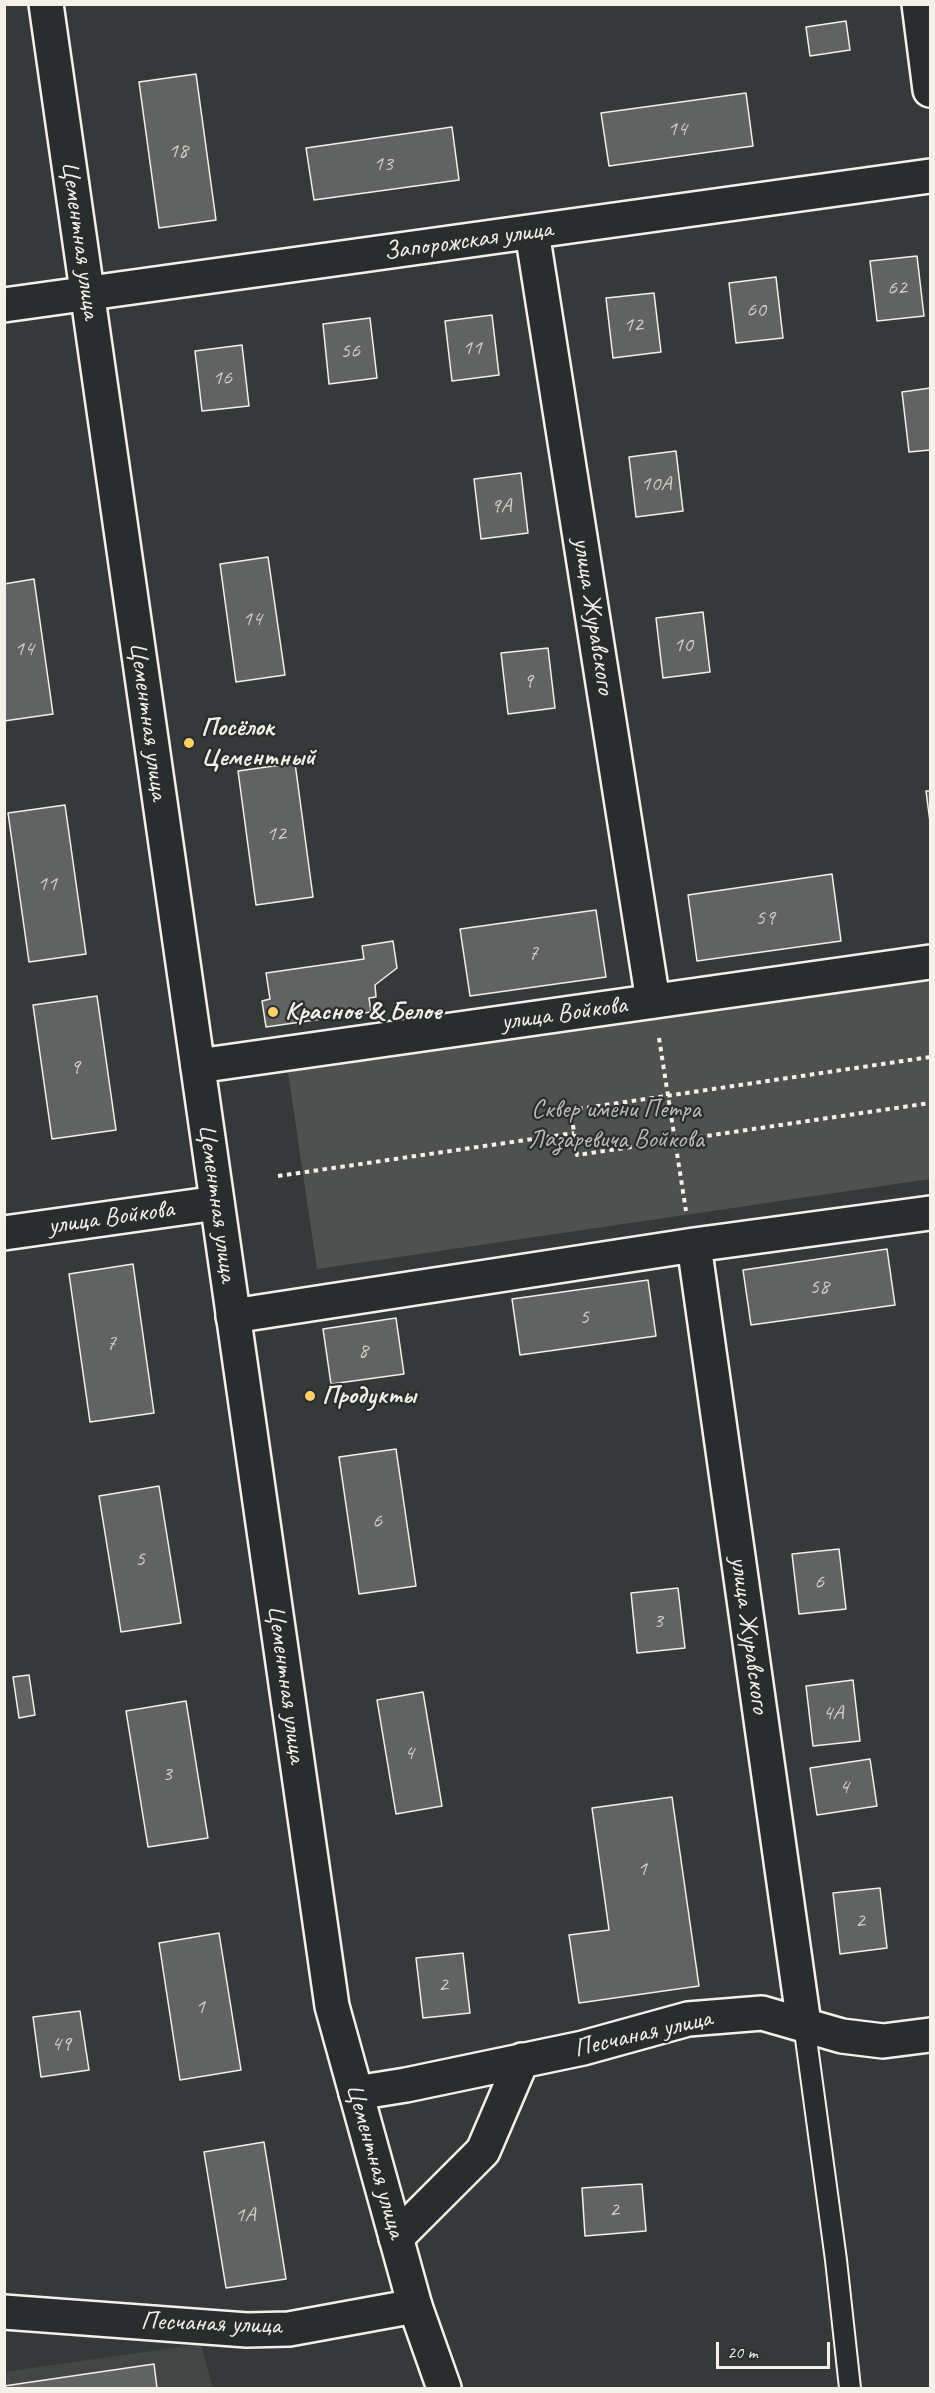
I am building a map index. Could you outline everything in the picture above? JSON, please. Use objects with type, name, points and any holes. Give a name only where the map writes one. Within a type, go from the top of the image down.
[{"type":"street","name":"Цементная улица","points":[[46,4],[332,2006],[396,2238],[444,2388]]},
{"type":"street","points":[[919,4],[930,90]]},
{"type":"street","name":"Запорожская улица","points":[[4,305],[930,176]]},
{"type":"street","name":"улица Журавского","points":[[532,232],[653,1001]]},
{"type":"street","name":"улица Войкова","points":[[198,1066],[930,962]]},
{"type":"street","name":"улица Войкова","points":[[4,1233],[217,1203]]},
{"type":"street","points":[[233,1316],[694,1245],[930,1213]]},
{"type":"street","name":"улица Журавского","points":[[694,1245],[804,2024]]},
{"type":"street","name":"Песчаная улица","points":[[356,2093],[406,2085],[583,2048],[688,2019],[762,2013],[843,2036],[883,2041],[930,2035]]},
{"type":"street","points":[[396,2238],[483,2151],[522,2060]]},
{"type":"street","name":"Песчаная улица","points":[[4,2312],[246,2330],[289,2329],[416,2306]]},
{"type":"lane","points":[[804,2024],[836,2260],[850,2388]]},
{"type":"path","points":[[653,1001],[687,1215],[694,1245]]},
{"type":"path","points":[[930,1057],[571,1110],[577,1155],[930,1103]]},
{"type":"path","points":[[278,1176],[574,1133]]},
{"type":"shaded area","points":[[201,2344],[213,2388],[5,2388],[4,2372]]},
{"type":"green space","name":"Сквер имени Петра Лазаревича Войкова","points":[[930,978],[930,1179],[317,1269],[288,1072]]},
{"type":"building","points":[[846,21],[850,50],[810,56],[806,27]]},
{"type":"building","points":[[196,74],[216,220],[159,228],[139,82]]},
{"type":"building","points":[[746,93],[753,146],[609,166],[601,113]]},
{"type":"building","points":[[452,127],[459,180],[314,200],[306,148]]},
{"type":"building","points":[[917,256],[924,316],[877,321],[870,261]]},
{"type":"building","points":[[776,277],[783,338],[736,343],[729,283]]},
{"type":"building","points":[[654,293],[661,352],[613,358],[606,298]]},
{"type":"building","points":[[492,315],[499,375],[452,381],[445,321]]},
{"type":"building","points":[[370,318],[377,378],[329,384],[323,324]]},
{"type":"building","points":[[242,345],[249,406],[202,411],[195,351]]},
{"type":"building","points":[[930,388],[930,450],[909,452],[902,392]]},
{"type":"building","points":[[676,451],[683,511],[636,517],[629,457]]},
{"type":"building","points":[[521,473],[528,533],[481,539],[474,479]]},
{"type":"building","points":[[268,557],[285,675],[236,682],[220,564]]},
{"type":"building","points":[[34,579],[53,714],[4,721],[4,584]]},
{"type":"building","points":[[703,612],[710,672],[663,678],[656,618]]},
{"type":"building","points":[[548,648],[555,708],[508,714],[501,653]]},
{"type":"building","points":[[295,763],[313,897],[256,905],[238,771]]},
{"type":"building","points":[[926,791],[930,791],[930,822]]},
{"type":"building","points":[[65,805],[86,954],[29,962],[8,813]]},
{"type":"building","points":[[832,874],[841,941],[697,961],[688,895]]},
{"type":"building","points":[[596,910],[606,977],[470,996],[460,929]]},
{"type":"building","points":[[393,941],[397,968],[375,985],[376,997],[369,998],[371,1012],[266,1027],[262,1001],[270,999],[266,973],[364,959],[362,946]]},
{"type":"building","points":[[97,996],[116,1130],[52,1139],[33,1005]]},
{"type":"building","points":[[887,1249],[895,1305],[751,1325],[743,1270]]},
{"type":"building","points":[[133,1264],[154,1413],[90,1422],[69,1274]]},
{"type":"building","points":[[648,1280],[656,1336],[520,1355],[512,1299]]},
{"type":"building","points":[[396,1318],[404,1374],[331,1384],[323,1329]]},
{"type":"building","points":[[396,1449],[416,1586],[359,1594],[339,1457]]},
{"type":"building","points":[[159,1486],[181,1623],[121,1632],[99,1496]]},
{"type":"building","points":[[839,1549],[846,1609],[799,1614],[792,1554]]},
{"type":"building","points":[[678,1588],[685,1648],[637,1653],[631,1593]]},
{"type":"building","points":[[29,1675],[35,1715],[19,1718],[13,1677]]},
{"type":"building","points":[[853,1680],[860,1741],[813,1746],[806,1686]]},
{"type":"building","points":[[423,1692],[442,1806],[396,1814],[377,1700]]},
{"type":"building","points":[[186,1701],[208,1838],[148,1847],[126,1711]]},
{"type":"building","points":[[870,1759],[877,1806],[817,1815],[810,1768]]},
{"type":"building","points":[[672,1797],[699,1986],[579,2003],[569,1935],[609,1930],[592,1808]]},
{"type":"building","points":[[880,1888],[887,1948],[840,1954],[833,1893]]},
{"type":"building","points":[[219,1933],[241,2070],[180,2080],[159,1943]]},
{"type":"building","points":[[463,1953],[470,2013],[423,2018],[416,1958]]},
{"type":"building","points":[[80,2011],[89,2070],[41,2077],[33,2017]]},
{"type":"building","points":[[264,2142],[286,2279],[226,2288],[204,2152]]},
{"type":"building","points":[[642,2184],[646,2231],[585,2236],[582,2188]]},
{"type":"building","points":[[154,2364],[157,2388],[4,2388],[4,2386]]},
{"type":"place","name":"Посёлок Цементный","points":[[189,743]]},
{"type":"place","name":"Красное & Белое","points":[[273,1012]]},
{"type":"place","name":"Продукты","points":[[310,1396]]}]
